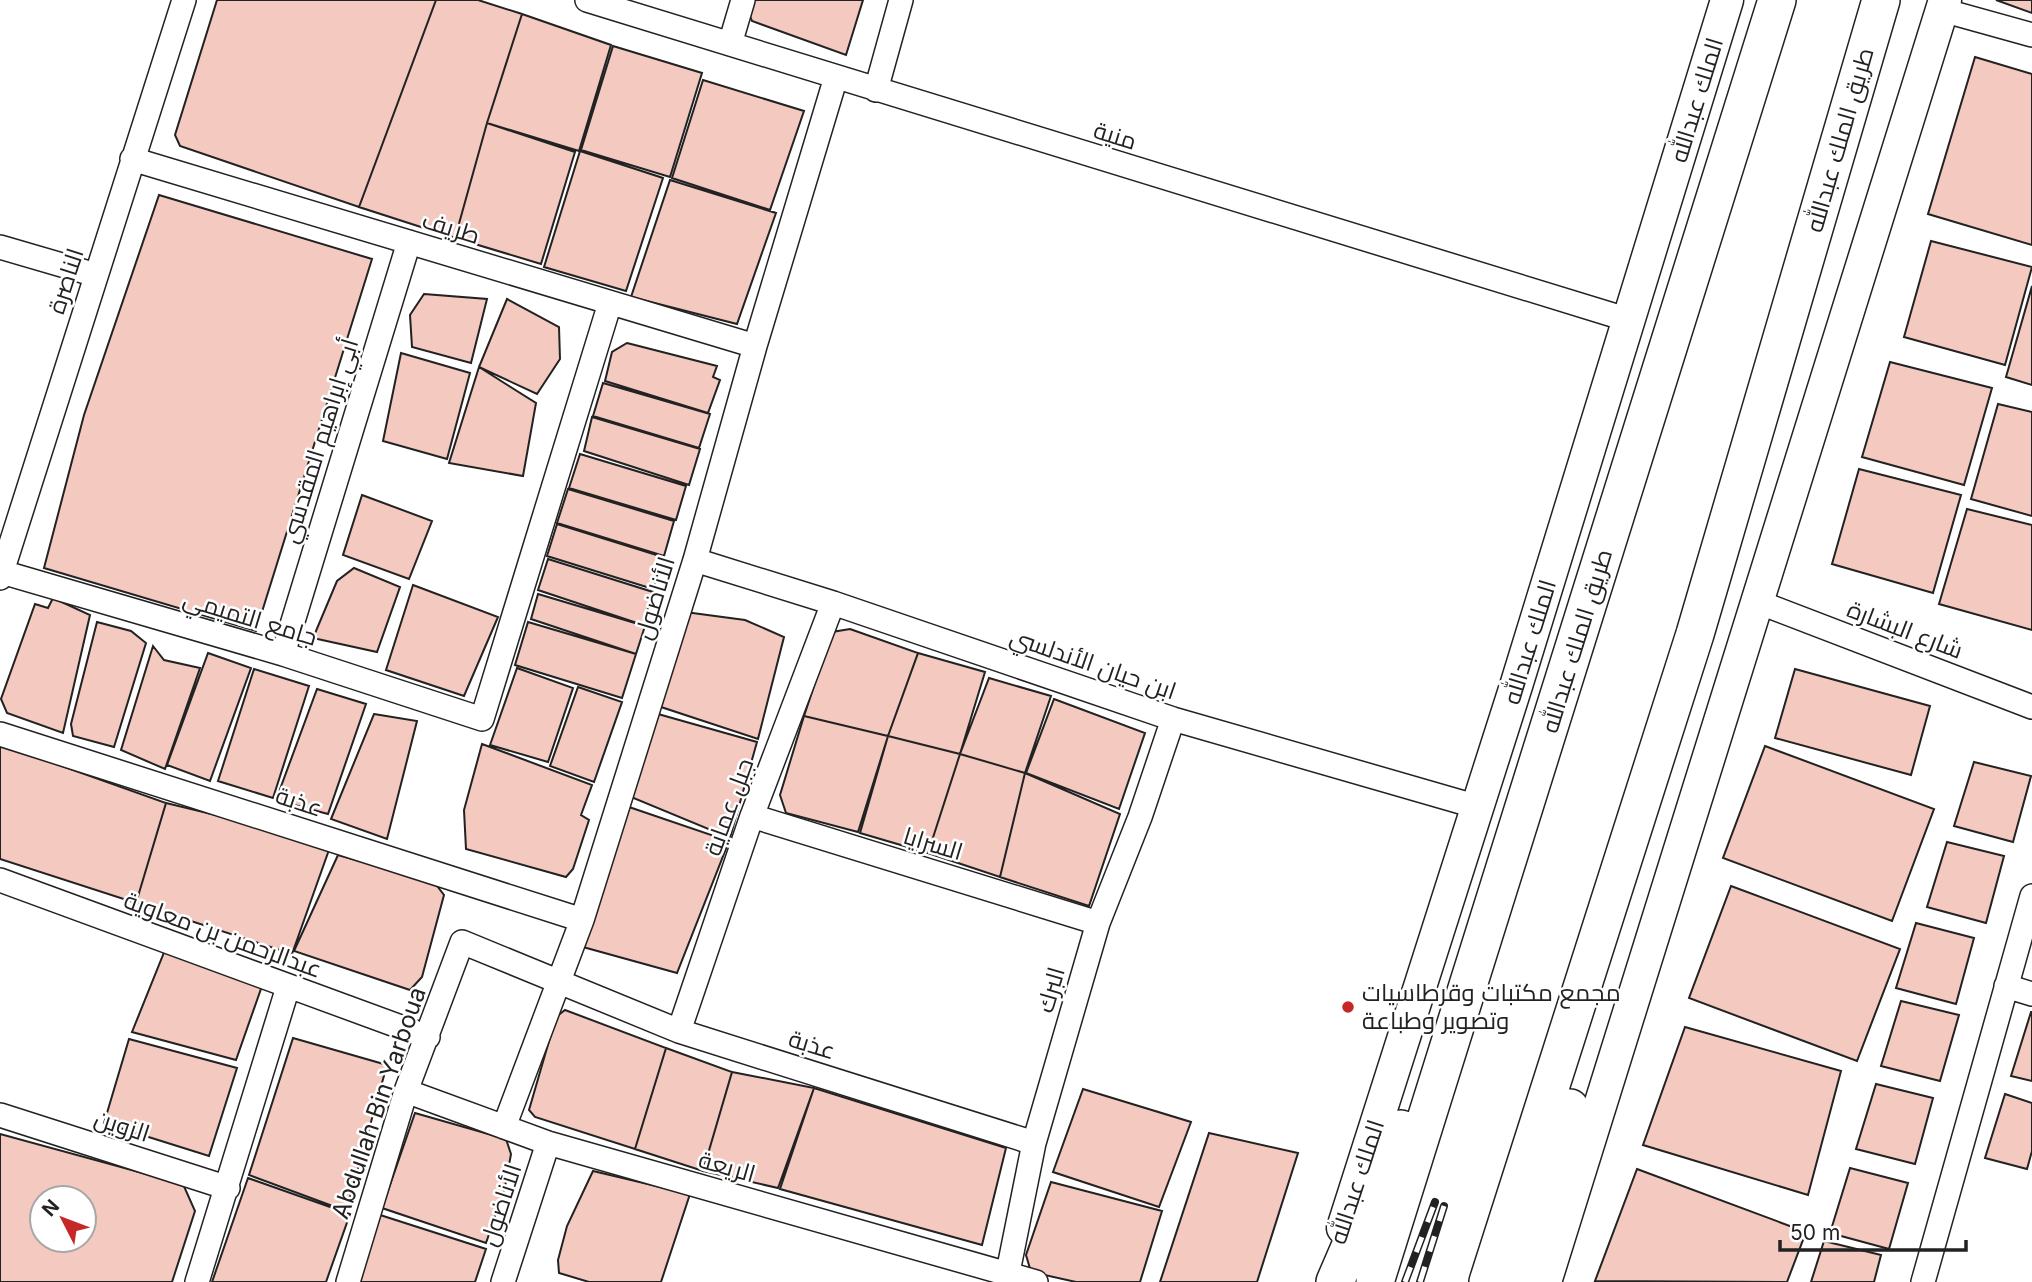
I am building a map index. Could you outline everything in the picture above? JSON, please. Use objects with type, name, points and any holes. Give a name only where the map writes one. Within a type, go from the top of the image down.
[{"type":"highway","name":"طريق الملك عبدالله","points":[[1375,1282],[1777,0]]},
{"type":"highway","name":"طريق الملك عبدالله","points":[[1488,1282],[1695,634],[1881,0]]},
{"type":"highway","points":[[1335,1282],[1406,1118],[1536,719],[1593,591]]},
{"type":"highway","points":[[1522,1282],[1526,1253],[1681,744],[1695,634]]},
{"type":"main road","name":"الملك عبدالله","points":[[1325,1282],[1478,807],[1727,0]]},
{"type":"main road","points":[[1545,1282],[1944,5]]},
{"type":"street","name":"الناصرة","points":[[1,575],[184,0]]},
{"type":"street","name":"منية","points":[[587,0],[1629,320]]},
{"type":"street","points":[[730,44],[743,0]]},
{"type":"street","points":[[876,90],[901,0]]},
{"type":"street","points":[[1944,5],[2032,36]]},
{"type":"street","name":"الأناضول","points":[[504,1127],[582,920],[695,560],[755,346],[836,78]]},
{"type":"street","name":"طريف","points":[[132,159],[755,346]]},
{"type":"street","name":"أبي إبراهيم المقدسي","points":[[283,654],[409,242]]},
{"type":"street","points":[[0,247],[96,275]]},
{"type":"street","name":"جامع التميمي","points":[[1,575],[283,654],[482,719],[610,303]]},
{"type":"street","name":"ابن حيان الأندلسي","points":[[695,560],[833,603],[1173,719],[1478,807]]},
{"type":"street","name":"شارع البشارة","points":[[1758,602],[2032,707]]},
{"type":"street","name":"جبل عماية","points":[[679,1031],[752,816],[833,603]]},
{"type":"street","name":"البرك","points":[[1007,1278],[1034,1143],[1098,923],[1140,817],[1173,719]]},
{"type":"street","name":"عذبة","points":[[0,734],[582,920]]},
{"type":"street","name":"السرايا","points":[[752,816],[1098,923]]},
{"type":"street","name":"عبدالرحمن بن معاوية","points":[[0,880],[288,988],[428,1037]]},
{"type":"street","points":[[1923,1282],[2032,896]]},
{"type":"street","name":"عذبة","points":[[462,942],[679,1031],[1034,1143]]},
{"type":"street","name":"Abdullah Bin Yarboua","points":[[348,1282],[406,1091],[462,942]]},
{"type":"street","points":[[2006,986],[2032,994]]},
{"type":"street","points":[[197,1282],[288,988]]},
{"type":"street","name":"الريعة","points":[[406,1091],[548,1143],[1007,1278],[1036,1282]]},
{"type":"street","name":"الزوين","points":[[0,1115],[228,1188]]},
{"type":"street","name":"الأناضول","points":[[511,1280],[548,1143]]},
{"type":"building","points":[[217,0],[436,0],[359,207],[180,146],[175,135]]},
{"type":"building","points":[[436,0],[478,0],[522,14],[487,123],[455,238],[359,207]]},
{"type":"building","points":[[749,0],[863,0],[846,55],[752,21],[746,8]]},
{"type":"building","points":[[1996,0],[2032,0],[2032,13]]},
{"type":"building","points":[[522,14],[611,45],[579,151],[487,123]]},
{"type":"building","points":[[613,46],[702,73],[670,177],[581,150]]},
{"type":"building","points":[[1975,57],[2032,74],[2032,245],[1928,214]]},
{"type":"building","points":[[703,80],[804,111],[770,210],[672,178]]},
{"type":"building","points":[[487,123],[575,152],[541,264],[455,238]]},
{"type":"building","points":[[580,151],[663,178],[626,291],[544,267]]},
{"type":"building","points":[[670,180],[776,213],[737,324],[631,297]]},
{"type":"building","points":[[159,195],[372,259],[256,631],[44,568],[84,415]]},
{"type":"building","points":[[1931,241],[2032,267],[2005,365],[1904,337]]},
{"type":"building","points":[[2032,286],[2032,385],[2006,377]]},
{"type":"building","points":[[424,294],[487,299],[471,363],[412,347],[410,315]]},
{"type":"building","points":[[507,299],[559,327],[560,359],[537,394],[479,367]]},
{"type":"building","points":[[627,343],[717,366],[713,377],[720,380],[708,413],[605,381],[612,352]]},
{"type":"building","points":[[401,353],[470,373],[447,459],[383,441]]},
{"type":"building","points":[[1890,362],[1992,388],[1964,485],[1862,457]]},
{"type":"building","points":[[479,367],[536,403],[523,476],[449,463]]},
{"type":"building","points":[[603,383],[710,414],[699,448],[593,416]]},
{"type":"building","points":[[1998,404],[2032,412],[2032,516],[1971,499]]},
{"type":"building","points":[[592,417],[700,449],[689,485],[584,451]]},
{"type":"building","points":[[580,454],[686,486],[676,520],[569,488]]},
{"type":"building","points":[[1859,469],[1961,495],[1933,593],[1832,564]]},
{"type":"building","points":[[568,489],[674,521],[664,556],[557,523]]},
{"type":"building","points":[[362,495],[432,521],[409,579],[343,555]]},
{"type":"building","points":[[1967,509],[2032,525],[2032,630],[1939,604]]},
{"type":"building","points":[[557,524],[663,557],[653,589],[547,556]]},
{"type":"building","points":[[548,559],[653,592],[643,625],[538,590]]},
{"type":"building","points":[[354,568],[400,587],[377,652],[313,638],[337,581]]},
{"type":"building","points":[[413,585],[498,617],[464,696],[386,670]]},
{"type":"building","points":[[538,594],[645,626],[636,654],[531,619]]},
{"type":"building","points":[[53,598],[90,615],[63,733],[7,713],[1,699],[35,604],[48,608]]},
{"type":"building","points":[[685,612],[745,620],[784,637],[758,739],[658,706]]},
{"type":"building","points":[[97,622],[131,631],[146,643],[114,747],[73,736],[71,724]]},
{"type":"building","points":[[528,622],[636,654],[622,698],[515,665]]},
{"type":"building","points":[[850,629],[918,653],[888,736],[804,716],[832,632]]},
{"type":"building","points":[[153,646],[164,660],[200,668],[165,769],[121,750]]},
{"type":"building","points":[[208,653],[251,668],[210,781],[167,765]]},
{"type":"building","points":[[918,653],[985,672],[960,754],[888,736]]},
{"type":"building","points":[[517,668],[573,688],[548,762],[490,745]]},
{"type":"building","points":[[254,669],[309,686],[273,798],[218,781]]},
{"type":"building","points":[[1795,669],[1930,706],[1911,775],[1775,738]]},
{"type":"building","points":[[989,678],[1051,696],[1025,773],[960,754]]},
{"type":"building","points":[[578,687],[622,702],[594,782],[550,766]]},
{"type":"building","points":[[317,689],[366,704],[328,814],[276,800]]},
{"type":"building","points":[[1054,699],[1145,733],[1119,809],[1026,773]]},
{"type":"building","points":[[374,714],[417,721],[387,839],[331,819]]},
{"type":"building","points":[[658,714],[757,742],[730,838],[631,797]]},
{"type":"building","points":[[804,716],[888,736],[858,832],[786,813],[780,795]]},
{"type":"building","points":[[888,736],[960,754],[928,853],[860,833]]},
{"type":"building","points":[[0,744],[166,803],[136,903],[0,859]]},
{"type":"building","points":[[482,744],[592,785],[581,815],[589,820],[573,869],[566,877],[466,849],[464,810]]},
{"type":"building","points":[[1765,746],[1934,809],[1892,921],[1723,858]]},
{"type":"building","points":[[960,754],[1025,773],[1000,877],[928,853]]},
{"type":"building","points":[[1974,762],[2031,776],[2013,842],[1954,826]]},
{"type":"building","points":[[1025,773],[1120,814],[1089,906],[1000,877]]},
{"type":"building","points":[[166,803],[315,839],[330,847],[292,954],[136,903]]},
{"type":"building","points":[[629,807],[729,841],[677,973],[583,947]]},
{"type":"building","points":[[1947,842],[2004,856],[1986,923],[1927,907]]},
{"type":"building","points":[[338,855],[434,882],[444,895],[422,977],[410,990],[294,951]]},
{"type":"building","points":[[1731,886],[1900,949],[1857,1061],[1689,998]]},
{"type":"building","points":[[1916,923],[1974,938],[1956,1004],[1896,988]]},
{"type":"building","points":[[165,950],[263,983],[236,1060],[132,1032]]},
{"type":"building","points":[[1901,1001],[1959,1015],[1940,1081],[1881,1066]]},
{"type":"building","points":[[565,1010],[666,1048],[635,1149],[535,1117],[529,1110],[556,1017]]},
{"type":"building","points":[[2032,1012],[2032,1081],[2011,1076]]},
{"type":"building","points":[[1685,1027],[1841,1071],[1808,1195],[1643,1145]]},
{"type":"building","points":[[293,1038],[387,1065],[346,1211],[249,1175]]},
{"type":"building","points":[[129,1039],[237,1068],[209,1156],[104,1123]]},
{"type":"building","points":[[666,1048],[732,1072],[703,1171],[635,1149]]},
{"type":"building","points":[[732,1072],[814,1088],[778,1188],[703,1171]]},
{"type":"building","points":[[1876,1084],[1933,1098],[1915,1164],[1856,1149]]},
{"type":"building","points":[[814,1088],[1006,1148],[982,1245],[780,1189]]},
{"type":"building","points":[[1083,1089],[1191,1122],[1159,1207],[1053,1172]]},
{"type":"building","points":[[2005,1094],[2032,1103],[2032,1151],[2027,1169],[1985,1158]]},
{"type":"building","points":[[415,1113],[506,1139],[511,1154],[505,1187],[486,1243],[382,1208]]},
{"type":"building","points":[[1209,1133],[1298,1153],[1257,1282],[1160,1282]]},
{"type":"building","points":[[0,1134],[183,1184],[195,1211],[172,1282],[0,1282]]},
{"type":"building","points":[[1850,1168],[1908,1183],[1889,1249],[1830,1233]]},
{"type":"building","points":[[1637,1169],[1806,1232],[1787,1282],[1595,1281]]},
{"type":"building","points":[[593,1171],[690,1194],[661,1282],[589,1282],[559,1273],[558,1260],[567,1226]]},
{"type":"building","points":[[248,1178],[350,1214],[326,1282],[212,1282]]},
{"type":"building","points":[[1051,1182],[1162,1211],[1140,1282],[1076,1282],[1031,1272],[1026,1255]]},
{"type":"building","points":[[377,1214],[486,1249],[475,1282],[355,1282]]},
{"type":"building","points":[[1824,1241],[1881,1255],[1874,1282],[1811,1282]]},
{"type":"railway","points":[[1405,1282],[1435,1202]]},
{"type":"railway","points":[[1420,1282],[1444,1206]]},
{"type":"place","name":"مجمع مكتبات وقرطاسيات وتصوير وطباعة","points":[[1348,1007]]}]
